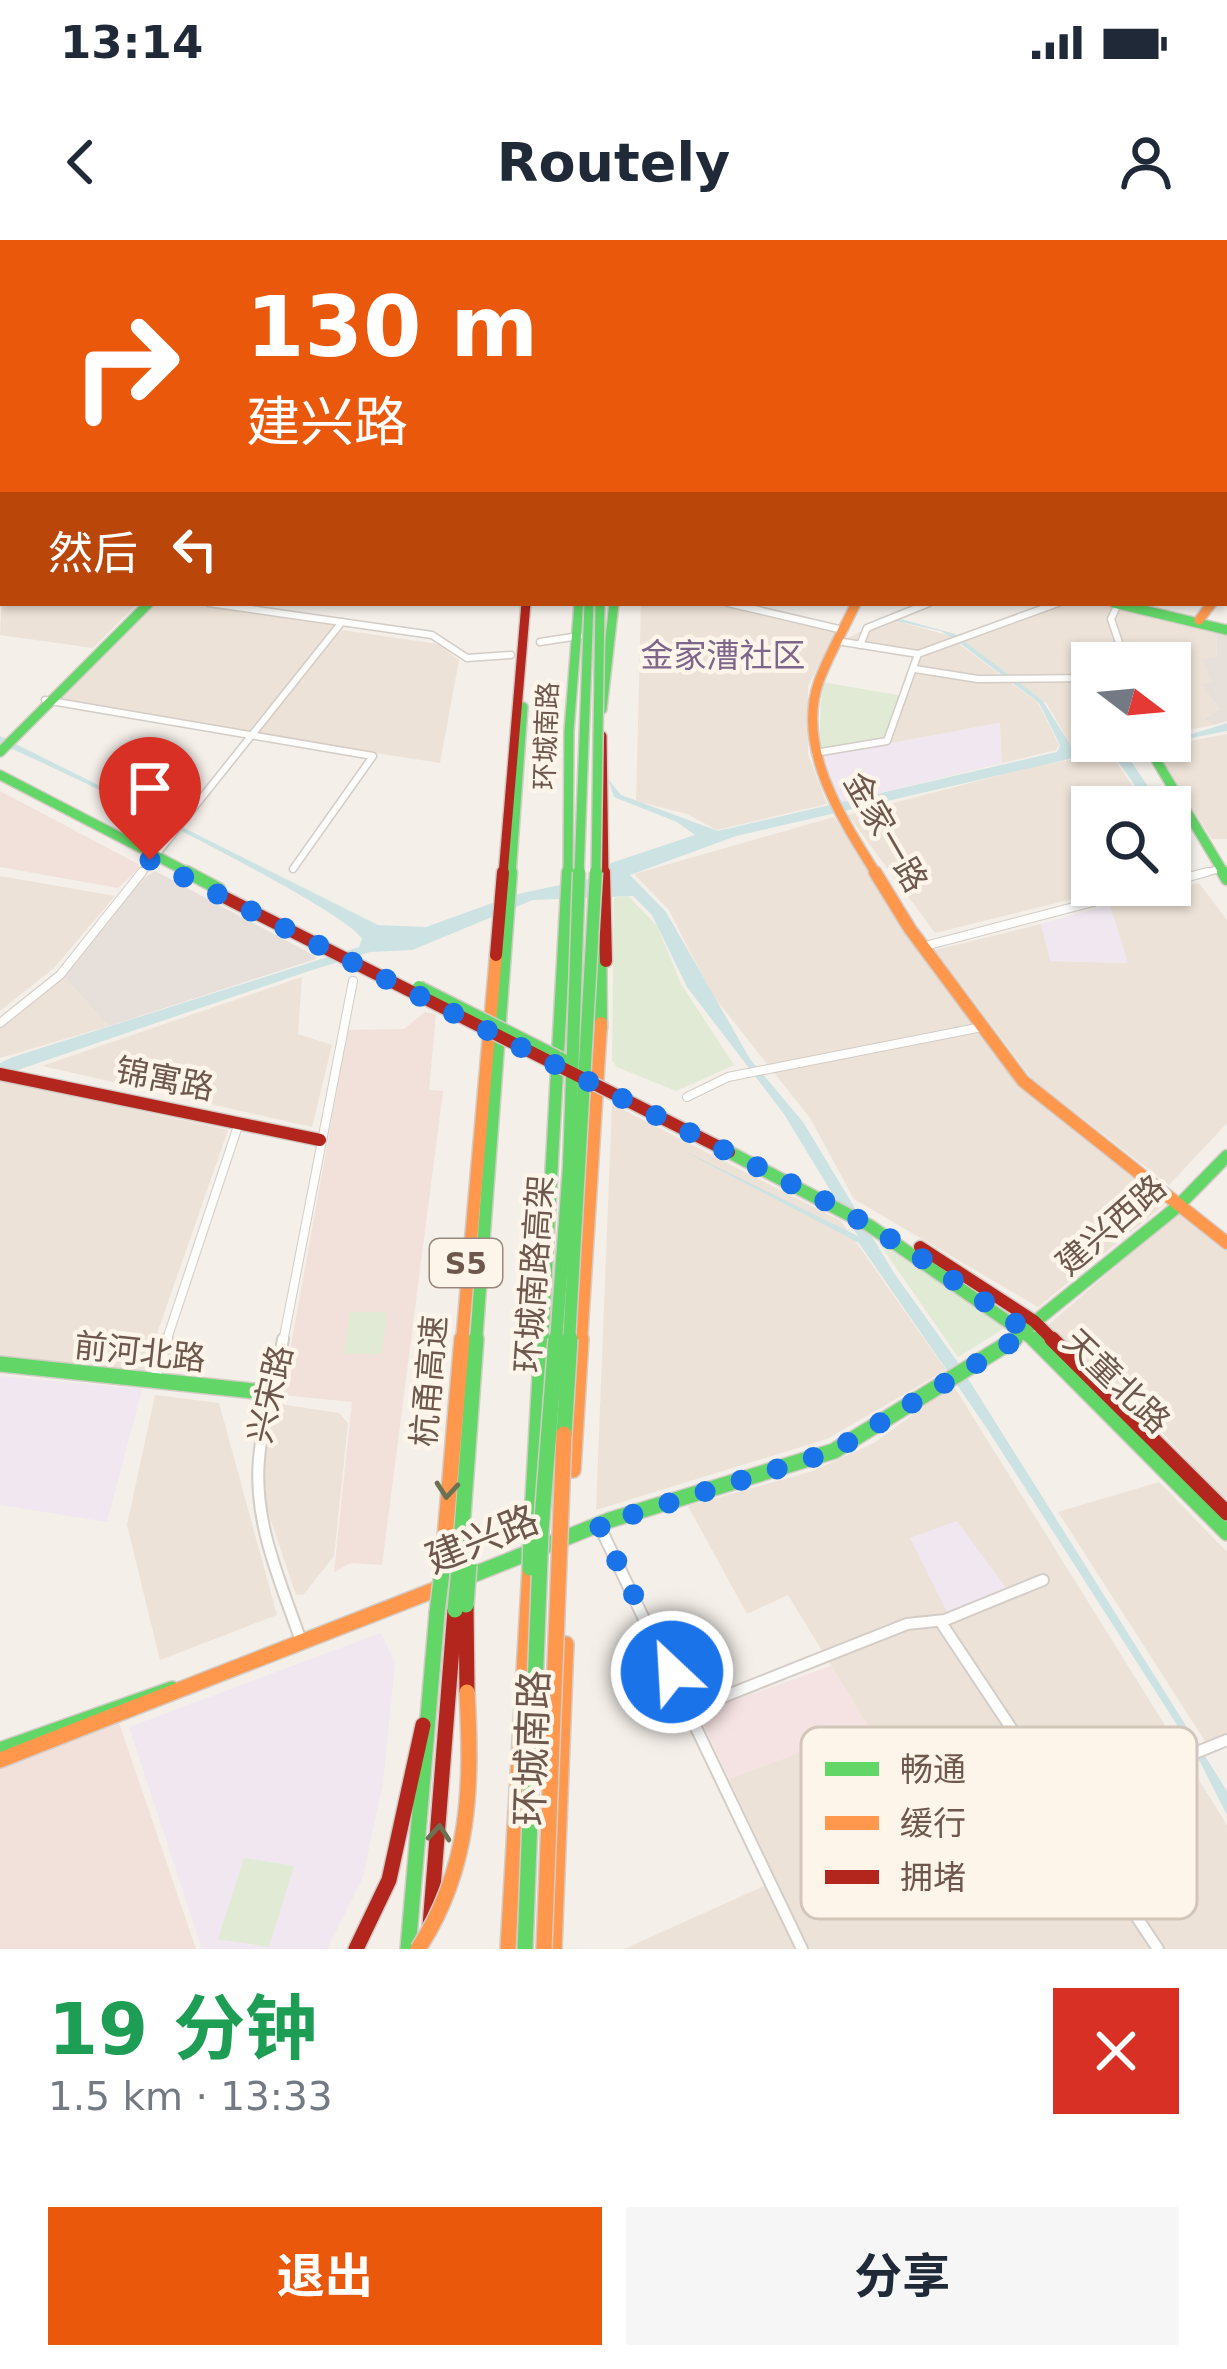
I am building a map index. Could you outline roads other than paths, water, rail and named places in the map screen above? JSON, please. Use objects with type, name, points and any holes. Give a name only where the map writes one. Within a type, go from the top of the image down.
[{"type":"main road","points":[[0,748],[143,606]]},
{"type":"main road","name":"杭甬高速","points":[[460,1607],[464,1477],[501,920],[530,606]]},
{"type":"main road","points":[[580,606],[592,683]]},
{"type":"main road","name":"环城南路","points":[[508,1949],[568,904],[580,606]]},
{"type":"main road","name":"环城南路高架","points":[[544,1949],[559,1521],[595,911],[590,606]]},
{"type":"main road","points":[[592,683],[606,606]]},
{"type":"main road","name":"环城南路","points":[[554,1949],[568,1525],[609,913],[601,719],[610,637],[607,606]]},
{"type":"main road","name":"金家一路","points":[[855,606],[818,684],[815,754],[854,838],[1023,1081],[1227,1243]]},
{"type":"main road","points":[[1125,606],[1227,628]]},
{"type":"main road","points":[[1141,606],[1227,628]]},
{"type":"main road","points":[[1199,620],[1210,606]]},
{"type":"main road","name":"环城南路高架","points":[[526,1949],[541,1532],[569,1166],[592,683]]},
{"type":"main road","points":[[0,748],[48,701]]},
{"type":"main road","points":[[1157,762],[1221,873]]},
{"type":"main road","name":"天童北路","points":[[0,778],[860,1211],[1032,1328],[1227,1513]]},
{"type":"main road","points":[[596,793],[601,1028]]},
{"type":"main road","name":"杭甬高速","points":[[408,1949],[501,920]]},
{"type":"main road","name":"锦寓路","points":[[0,1075],[320,1140]]},
{"type":"main road","name":"建兴西路","points":[[1032,1328],[1177,1207],[1227,1156]]},
{"type":"main road","name":"天童北路","points":[[837,1203],[1032,1328],[1227,1533]]},
{"type":"main road","name":"建兴路","points":[[216,1677],[599,1525],[834,1451],[1032,1328]]},
{"type":"main road","name":"前河北路","points":[[0,1366],[273,1395]]},
{"type":"main road","name":"前河北路","points":[[0,1366],[273,1395]]},
{"type":"main road","points":[[418,1949],[449,1908],[466,1859],[472,1819],[460,1607]]},
{"type":"main road","points":[[428,1949],[460,1607]]},
{"type":"main road","points":[[356,1949],[389,1880],[405,1823],[435,1655]]},
{"type":"main road","points":[[0,1750],[144,1696],[216,1677]]},
{"type":"main road","points":[[0,1760],[216,1677]]},
{"type":"street","points":[[231,606],[432,635],[467,658],[511,655]]},
{"type":"street","points":[[261,610],[265,606]]},
{"type":"street","points":[[738,606],[860,645],[918,653],[1050,606]]},
{"type":"street","points":[[860,645],[867,628],[922,606]]},
{"type":"street","points":[[1115,606],[1111,619],[1119,642]]},
{"type":"street","points":[[0,1023],[60,975],[342,622]]},
{"type":"street","points":[[540,642],[610,637]]},
{"type":"street","points":[[815,754],[887,741],[918,653]]},
{"type":"street","points":[[915,669],[978,679],[1071,678]]},
{"type":"street","points":[[48,701],[374,756],[293,869]]},
{"type":"street","points":[[1191,876],[1221,873]]},
{"type":"street","points":[[925,946],[1077,906]]},
{"type":"street","name":"兴宋路","points":[[302,1643],[254,1483],[256,1448],[273,1395],[353,981]]},
{"type":"street","points":[[687,1097],[728,1077],[984,1027]]},
{"type":"street","points":[[154,1380],[240,1121]]},
{"type":"street","points":[[599,1525],[802,1949]]},
{"type":"street","points":[[690,1710],[832,1658],[907,1624],[940,1621],[1043,1580]]},
{"type":"street","points":[[940,1621],[1008,1727]]},
{"type":"street","points":[[1137,1919],[1158,1949]]},
{"type":"district","name":"金家漕社区","points":[[723,655]]}]
